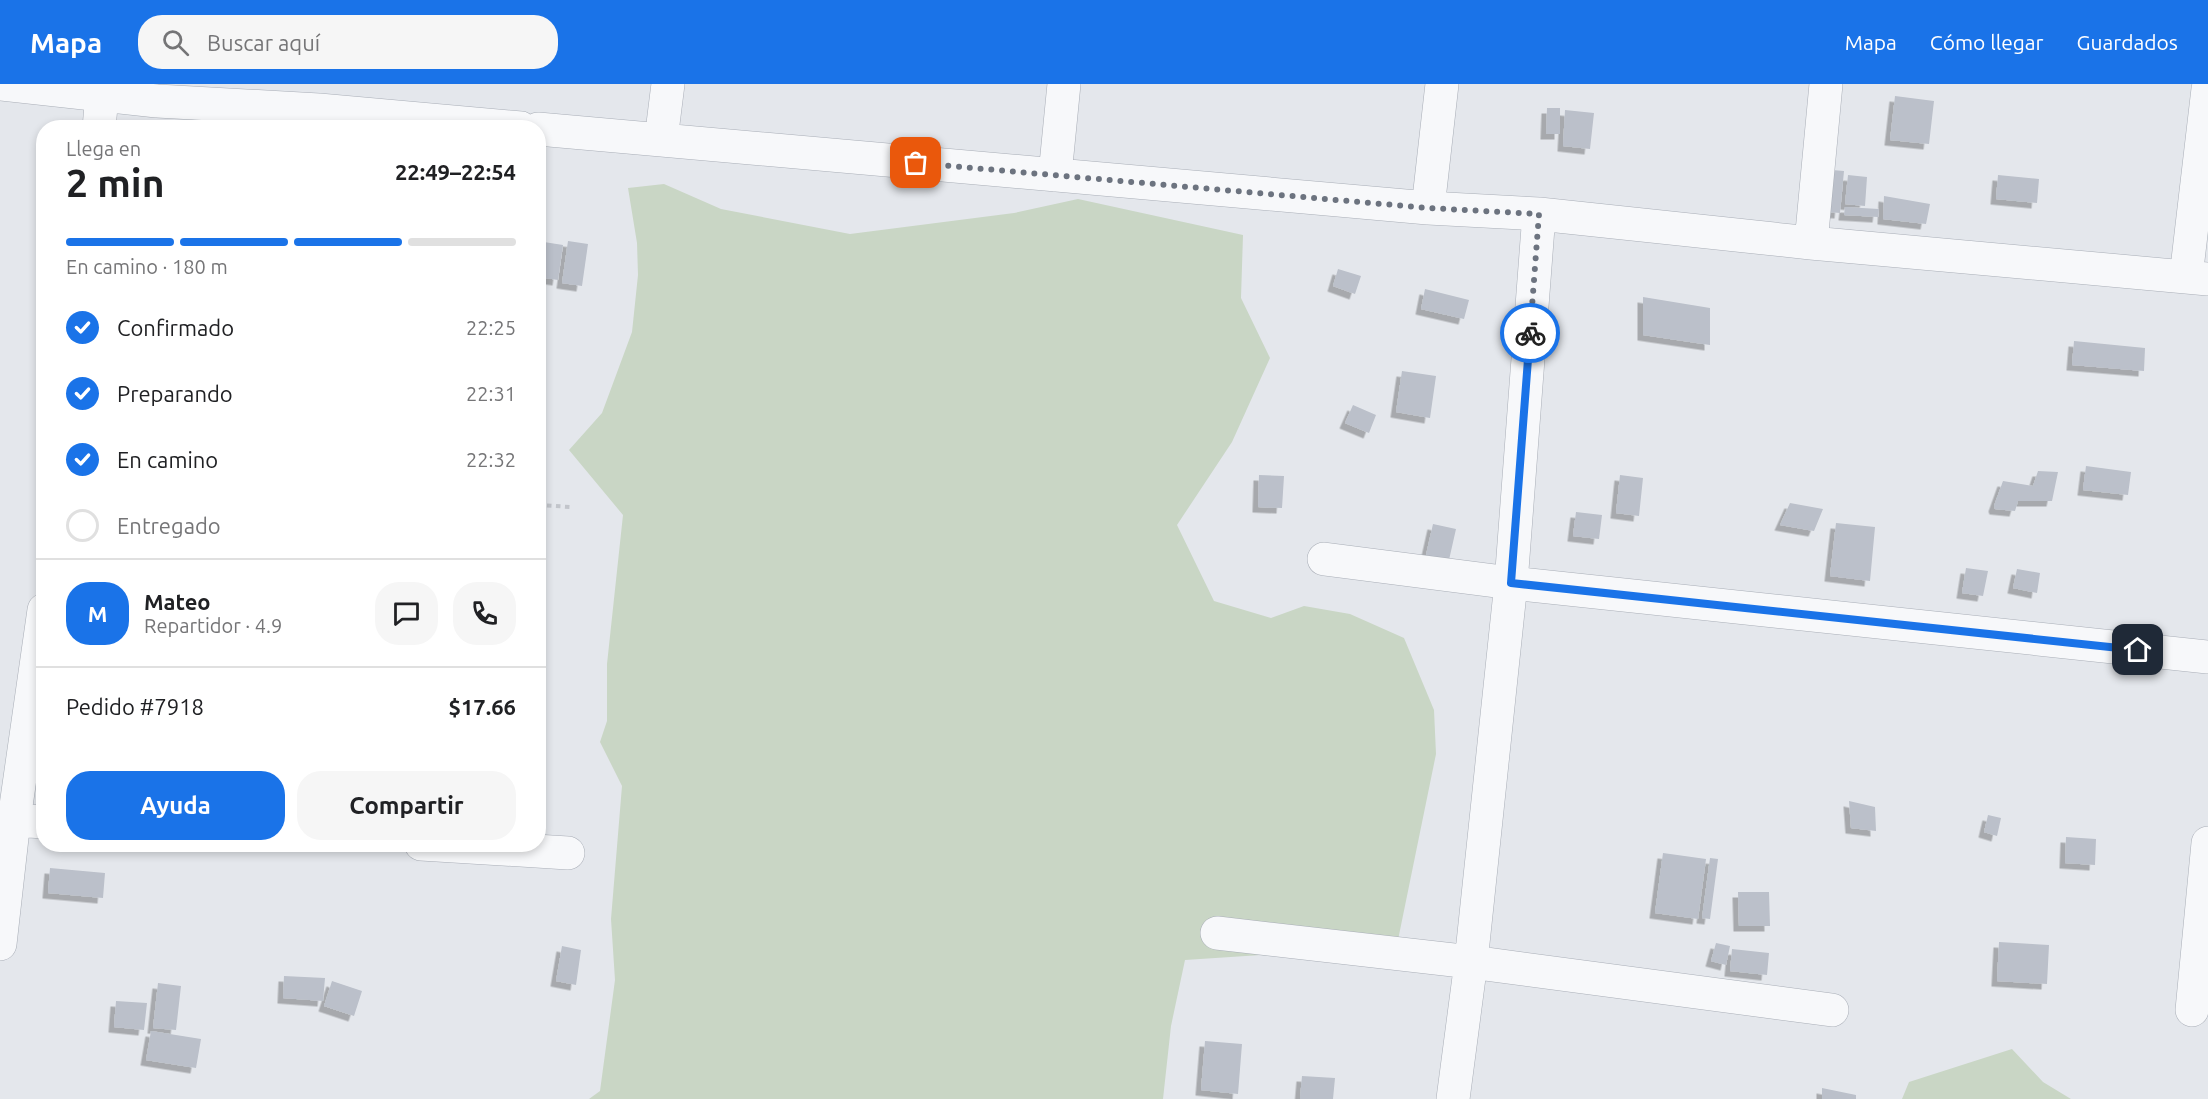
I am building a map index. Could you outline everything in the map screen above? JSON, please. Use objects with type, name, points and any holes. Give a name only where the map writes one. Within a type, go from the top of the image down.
[{"type":"street","points":[[1,84],[102,89],[157,101],[319,110],[431,120]]},
{"type":"street","points":[[661,140],[668,84]]},
{"type":"street","points":[[1055,175],[1064,84]]},
{"type":"street","points":[[1428,208],[1442,84]]},
{"type":"street","points":[[1810,243],[1826,84]]},
{"type":"street","points":[[100,120],[102,89]]},
{"type":"street","points":[[546,130],[1428,208],[1539,214],[1810,243],[2197,278],[2208,89]]},
{"type":"street","points":[[1453,1099],[1471,962],[1511,583],[1539,214]]},
{"type":"street","points":[[1324,559],[1511,583],[2208,657]]},
{"type":"street","points":[[0,944],[29,821],[36,723]]},
{"type":"street","points":[[2192,1010],[2208,843]]},
{"type":"street","points":[[539,852],[568,854]]},
{"type":"street","points":[[1216,933],[1471,962],[1832,1010]]},
{"type":"path","points":[[546,505],[571,507]]},
{"type":"green space","points":[[664,184],[721,209],[850,234],[1014,213],[1078,199],[1243,235],[1241,298],[1270,358],[1232,442],[1177,525],[1214,601],[1271,618],[1304,606],[1350,614],[1404,638],[1434,710],[1436,754],[1398,940],[1361,964],[1261,955],[1185,960],[1171,1026],[1163,1099],[589,1099],[600,1091],[615,980],[611,919],[622,786],[600,742],[607,721],[607,664],[623,515],[569,450],[602,413],[632,332],[638,275],[637,243],[628,188]]},
{"type":"green space","points":[[2012,1049],[2043,1082],[2071,1099],[1902,1099],[1909,1082]]},
{"type":"building","points":[[1895,96],[1934,101],[1929,144],[1890,140]]},
{"type":"building","points":[[1547,108],[1560,108],[1560,134],[1546,134]]},
{"type":"building","points":[[1565,110],[1594,113],[1590,149],[1563,146]]},
{"type":"building","points":[[1832,170],[1844,171],[1840,213],[1828,212]]},
{"type":"building","points":[[1848,175],[1867,177],[1865,206],[1845,204]]},
{"type":"building","points":[[1998,175],[2039,179],[2037,203],[1996,199]]},
{"type":"building","points":[[1884,196],[1930,204],[1926,224],[1883,219]]},
{"type":"building","points":[[1845,207],[1879,209],[1878,217],[1844,215]]},
{"type":"building","points":[[568,241],[588,244],[582,286],[562,283]]},
{"type":"building","points":[[546,242],[563,245],[558,280],[546,278]]},
{"type":"building","points":[[1338,269],[1361,276],[1355,294],[1333,286]]},
{"type":"building","points":[[1425,289],[1469,300],[1464,319],[1421,309]]},
{"type":"building","points":[[1643,297],[1710,308],[1710,345],[1643,335]]},
{"type":"building","points":[[2074,341],[2145,348],[2144,371],[2072,365]]},
{"type":"building","points":[[1402,371],[1436,376],[1430,418],[1396,412]]},
{"type":"building","points":[[1353,405],[1376,415],[1369,433],[1345,423]]},
{"type":"building","points":[[2086,466],[2131,472],[2128,495],[2083,490]]},
{"type":"building","points":[[2038,471],[2058,472],[2052,501],[2018,501],[2015,511],[1995,509],[2003,481],[2033,486]]},
{"type":"building","points":[[1259,475],[1284,476],[1282,508],[1258,507]]},
{"type":"building","points":[[1620,475],[1643,478],[1639,516],[1616,513]]},
{"type":"building","points":[[1790,503],[1823,509],[1814,531],[1780,525]]},
{"type":"building","points":[[1576,512],[1602,515],[1599,539],[1573,536]]},
{"type":"building","points":[[1836,523],[1875,527],[1870,581],[1830,576]]},
{"type":"building","points":[[1433,524],[1456,529],[1449,560],[1426,555]]},
{"type":"building","points":[[1966,568],[1988,571],[1983,596],[1962,593]]},
{"type":"building","points":[[2017,569],[2040,573],[2037,593],[2013,588]]},
{"type":"building","points":[[1849,801],[1875,807],[1876,831],[1851,828]]},
{"type":"building","points":[[1988,815],[2001,818],[1997,836],[1984,832]]},
{"type":"building","points":[[2066,837],[2096,839],[2095,865],[2065,863]]},
{"type":"building","points":[[1663,853],[1706,859],[1698,919],[1655,913]]},
{"type":"building","points":[[1710,858],[1718,859],[1710,919],[1702,918]]},
{"type":"building","points":[[50,868],[105,873],[103,898],[48,893]]},
{"type":"building","points":[[1738,892],[1769,892],[1770,926],[1739,926]]},
{"type":"building","points":[[1999,942],[2049,945],[2047,984],[1997,981]]},
{"type":"building","points":[[1716,943],[1730,946],[1726,965],[1711,961]]},
{"type":"building","points":[[562,946],[581,950],[576,985],[556,981]]},
{"type":"building","points":[[1732,949],[1769,953],[1767,975],[1730,971]]},
{"type":"building","points":[[284,976],[325,978],[323,1001],[283,998]]},
{"type":"building","points":[[332,981],[362,991],[354,1016],[324,1006]]},
{"type":"building","points":[[158,983],[181,986],[176,1030],[153,1028]]},
{"type":"building","points":[[116,1001],[147,1003],[144,1030],[114,1027]]},
{"type":"building","points":[[151,1031],[201,1039],[196,1068],[146,1060]]},
{"type":"building","points":[[1205,1041],[1242,1044],[1238,1094],[1201,1090]]},
{"type":"building","points":[[1302,1076],[1335,1078],[1333,1099],[1300,1099]]},
{"type":"building","points":[[1822,1088],[1856,1095],[1856,1099],[1822,1099]]},
{"type":"way so far","points":[[916,163],[1428,208],[1539,214],[1530,333]]},
{"type":"route","points":[[1530,333],[1511,583],[2138,650]]}]
